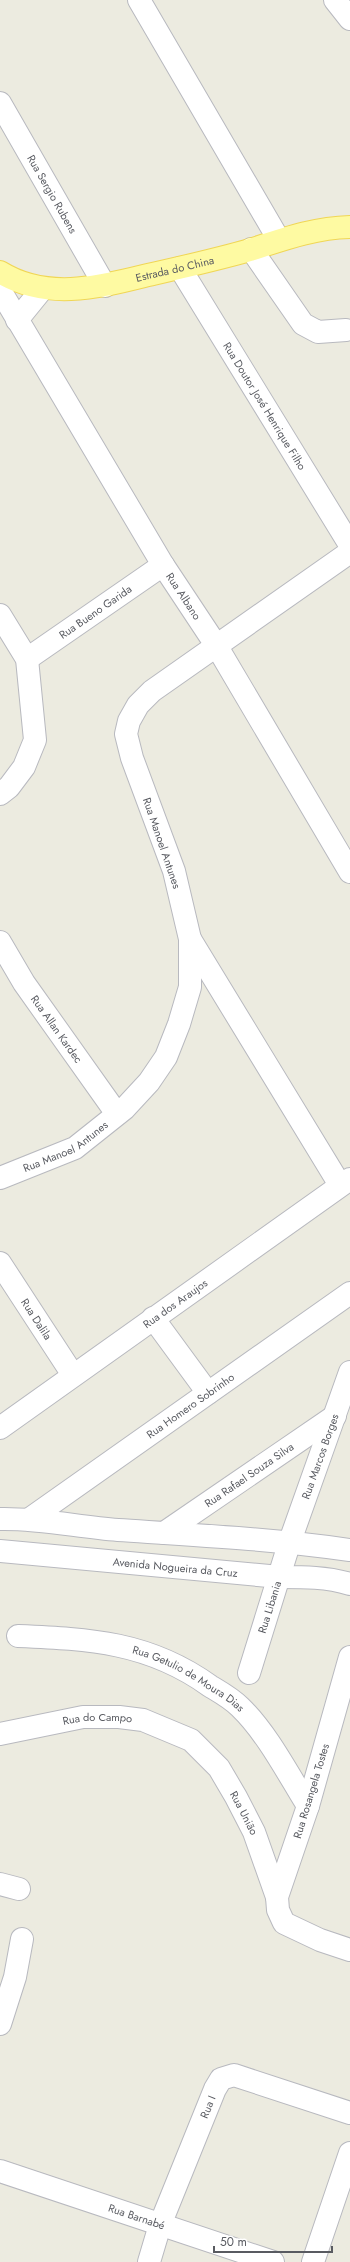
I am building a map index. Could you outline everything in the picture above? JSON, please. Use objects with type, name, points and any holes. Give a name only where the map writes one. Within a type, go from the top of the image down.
[{"type":"main road","name":"Estrada do China","points":[[0,272],[20,282],[43,288],[67,290],[105,286],[251,249],[310,231],[350,227]]},
{"type":"street","points":[[139,0],[278,240]]},
{"type":"street","points":[[335,0],[350,19]]},
{"type":"street","name":"Rua Sergio Rubens","points":[[0,103],[105,286]]},
{"type":"street","points":[[251,249],[303,324],[318,332],[346,330]]},
{"type":"street","name":"Rua Doutor José Henrique Filho","points":[[180,268],[350,545]]},
{"type":"street","points":[[17,320],[43,288]]},
{"type":"street","name":"Rua Albano","points":[[0,290],[163,565],[216,645],[350,872]]},
{"type":"street","name":"Rua Manoel Antunes","points":[[0,1178],[74,1148],[117,1114],[149,1082],[166,1057],[179,1024],[190,987],[190,939],[174,871],[132,758],[126,734],[129,721],[138,705],[152,691],[350,552]]},
{"type":"street","name":"Rua Bueno Garida","points":[[27,659],[163,565]]},
{"type":"street","points":[[0,615],[27,659],[35,740],[24,767],[10,787],[0,794]]},
{"type":"street","points":[[190,939],[345,1182]]},
{"type":"street","name":"Rua Allan Kardec","points":[[0,942],[24,983],[117,1114]]},
{"type":"street","name":"Rua dos Araujos","points":[[0,1428],[345,1182]]},
{"type":"street","name":"Rua Dalila","points":[[1,1266],[73,1375]]},
{"type":"street","name":"Rua Homero Sobrinho","points":[[31,1518],[350,1293]]},
{"type":"street","points":[[153,1318],[208,1393]]},
{"type":"street","name":"Rua Marcos Borges","points":[[289,1543],[350,1372]]},
{"type":"street","name":"Rua Rafael Souza Silva","points":[[164,1533],[335,1416]]},
{"type":"street","points":[[0,1519],[31,1518],[115,1530],[289,1543],[350,1550]]},
{"type":"street","name":"Rua Libania","points":[[248,1673],[281,1574],[289,1543]]},
{"type":"street","name":"Avenida Nogueira da Cruz","points":[[0,1551],[281,1574],[333,1579],[350,1584]]},
{"type":"street","name":"Rua Getulio de Moura Dias","points":[[18,1636],[104,1641],[154,1655],[190,1672],[240,1706],[266,1740],[308,1806]]},
{"type":"street","name":"Rua Rosangela Tostes","points":[[350,1657],[308,1806],[277,1897],[278,1910],[284,1924],[320,1940],[350,1950]]},
{"type":"street","name":"Rua do Campo","points":[[0,1734],[83,1717],[118,1717],[143,1720],[191,1740]]},
{"type":"street","name":"Rua União","points":[[191,1740],[219,1768],[236,1797],[254,1832],[277,1897]]},
{"type":"street","points":[[0,2024],[15,1977],[22,1939]]},
{"type":"street","name":"Rua I","points":[[149,2262],[160,2225],[215,2089],[221,2079],[234,2075],[350,2113]]},
{"type":"street","points":[[313,2262],[350,2153]]},
{"type":"street","name":"Rua Barnabé","points":[[0,2171],[273,2262]]}]
